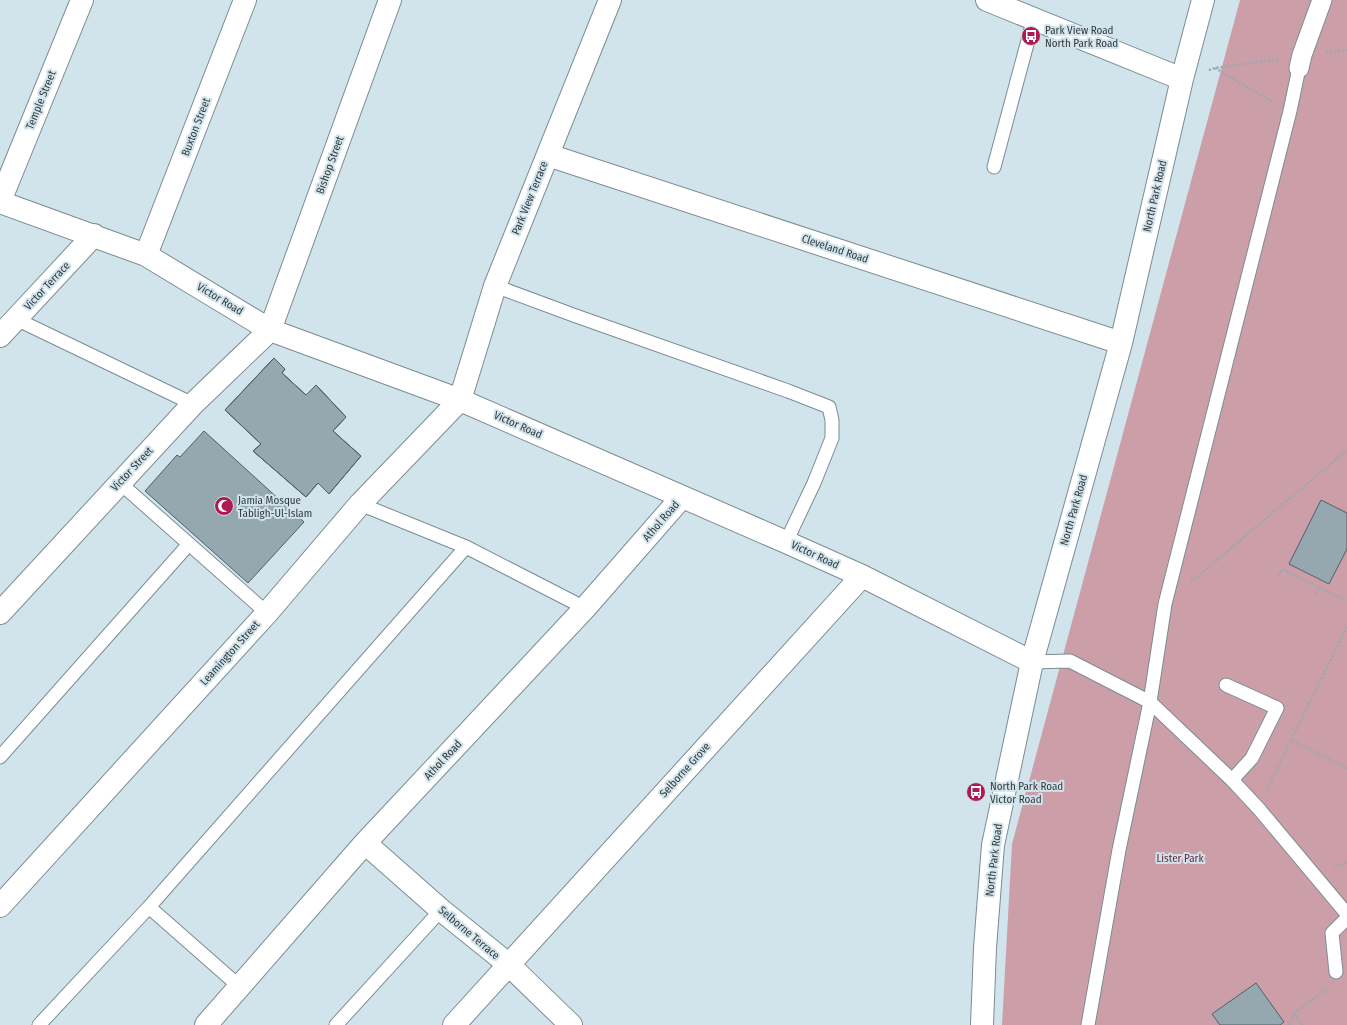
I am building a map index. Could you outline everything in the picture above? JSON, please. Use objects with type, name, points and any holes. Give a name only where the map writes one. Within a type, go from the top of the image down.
[{"type":"street","name":"Temple Street","points":[[0,201],[82,0]]},
{"type":"street","name":"Buxton Street","points":[[146,255],[245,0]]},
{"type":"street","name":"Bishop Street","points":[[270,330],[390,0]]},
{"type":"street","name":"Park View Terrace","points":[[460,400],[495,286],[610,0]]},
{"type":"street","points":[[987,0],[1182,79]]},
{"type":"street","name":"North Park Road","points":[[982,1025],[985,948],[993,846],[1032,662],[1121,344],[1182,79],[1203,0]]},
{"type":"street","points":[[1300,62],[1322,0]]},
{"type":"street","name":"Cleveland Road","points":[[548,155],[1121,344]]},
{"type":"street","name":"Victor Road","points":[[0,201],[146,255],[270,330],[460,400],[786,542],[862,576],[1032,662]]},
{"type":"street","name":"Victor Terrace","points":[[0,336],[94,235]]},
{"type":"street","name":"Victor Street","points":[[0,613],[193,404],[270,330]]},
{"type":"street","name":"Leamington Street","points":[[0,906],[267,613],[360,504],[460,400]]},
{"type":"street","name":"Athol Road","points":[[206,1025],[365,843],[585,608],[682,497]]},
{"type":"street","name":"Selborne Grove","points":[[454,1025],[862,576]]},
{"type":"street","name":"Selborne Terrace","points":[[365,843],[441,910],[508,964],[571,1025]]},
{"type":"lane","points":[[994,167],[1034,18]]},
{"type":"lane","points":[[1088,1025],[1119,850],[1150,702],[1165,604],[1290,111],[1300,62]]},
{"type":"lane","points":[[495,286],[788,390],[828,408],[832,420],[832,438],[814,483],[786,542]]},
{"type":"lane","points":[[16,319],[193,404]]},
{"type":"lane","points":[[120,482],[267,613]]},
{"type":"lane","points":[[360,504],[466,547],[585,608]]},
{"type":"lane","points":[[0,757],[190,544]]},
{"type":"lane","points":[[39,1025],[149,907],[466,547]]},
{"type":"lane","points":[[1032,662],[1070,661],[1150,702],[1232,780],[1259,809],[1347,914]]},
{"type":"lane","points":[[1226,685],[1277,708],[1252,758],[1232,780]]},
{"type":"lane","points":[[149,907],[240,987]]},
{"type":"lane","points":[[336,1025],[441,910]]},
{"type":"lane","points":[[1336,972],[1332,933],[1347,918]]},
{"type":"path","points":[[1182,79],[1215,68],[1300,62]]},
{"type":"path","points":[[1215,68],[1290,111]]},
{"type":"path","points":[[1165,604],[1347,450]]},
{"type":"path","points":[[1279,576],[1282,570],[1347,601]]},
{"type":"path","points":[[1315,594],[1319,587]]},
{"type":"path","points":[[1259,809],[1291,740],[1347,627]]},
{"type":"path","points":[[1291,740],[1347,768]]},
{"type":"path","points":[[1289,1025],[1294,1013],[1341,978],[1336,972]]},
{"type":"path","points":[[1294,1013],[1302,1025]]},
{"type":"green space","name":"Lister Park","points":[[1240,0],[1347,0],[1347,1025],[1002,1025],[1012,844]]},
{"type":"building","name":"Jamia Mosque Tabligh-Ul-Islam","points":[[274,358],[285,369],[282,373],[306,395],[316,385],[346,417],[333,431],[361,456],[329,494],[318,483],[306,497],[253,451],[261,444],[225,410]]},
{"type":"building","name":"Jamia Mosque Tabligh-Ul-Islam","points":[[274,358],[285,369],[282,373],[306,395],[316,385],[346,417],[333,431],[361,456],[329,494],[318,483],[306,497],[253,451],[261,444],[225,410]]},
{"type":"building","name":"Jamia Mosque Tabligh-Ul-Islam","points":[[204,431],[304,522],[248,583],[145,491],[177,455],[180,457]]},
{"type":"building","points":[[1321,500],[1347,513],[1347,549],[1329,584],[1289,564]]},
{"type":"building","points":[[1256,983],[1284,1022],[1280,1025],[1220,1025],[1212,1014]]},
{"type":"place","name":"Park View Road North Park Road","points":[[1031,36]]},
{"type":"place","name":"Jamia Mosque Tabligh-Ul-Islam","points":[[224,506]]},
{"type":"place","name":"North Park Road Victor Road","points":[[976,792]]}]
